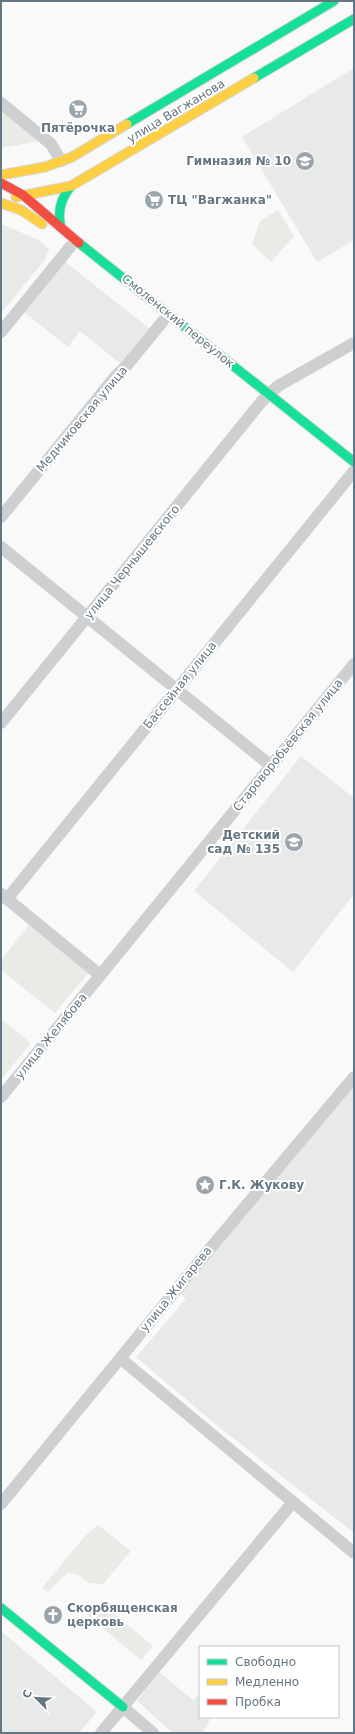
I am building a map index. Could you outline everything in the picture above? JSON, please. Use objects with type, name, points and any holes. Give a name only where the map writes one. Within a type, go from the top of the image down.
[{"type":"main road","name":"улица Вагжанова","points":[[1,175],[29,171],[67,159],[334,1]]},
{"type":"main road","name":"улица Вагжанова","points":[[1,198],[44,192],[70,186],[354,19]]},
{"type":"main road","points":[[60,239],[47,224],[41,202],[44,192],[67,159]]},
{"type":"main road","name":"Смоленский переулок","points":[[1,183],[23,195],[42,210],[61,228],[264,400],[352,470]]},
{"type":"main road","points":[[61,228],[58,216],[60,203],[65,192],[70,186]]},
{"type":"main road","name":"Смоленский переулок","points":[[1,203],[28,214],[222,369]]},
{"type":"main road","points":[[1,1608],[123,1707]]},
{"type":"street","points":[[1,103],[67,159]]},
{"type":"street","points":[[1,332],[60,239]]},
{"type":"street","name":"Медниковская улица","points":[[1,517],[115,377],[127,365],[163,321]]},
{"type":"street","name":"улица Чернышевского","points":[[1,723],[264,400],[278,386],[354,343]]},
{"type":"street","name":"Бассейная улица","points":[[4,896],[177,689],[352,470]]},
{"type":"street","points":[[1,546],[270,766]]},
{"type":"street","name":"Староворобьёвская улица","points":[[100,975],[354,664]]},
{"type":"street","points":[[4,896],[100,975]]},
{"type":"street","name":"улица Желябова","points":[[1,1097],[100,975]]},
{"type":"street","name":"улица Жигарева","points":[[1,1504],[354,1076]]},
{"type":"street","points":[[120,1358],[354,1553]]},
{"type":"street","points":[[101,1733],[293,1502]]},
{"type":"street","points":[[123,1707],[153,1733]]},
{"type":"shaded area","name":"Гимназия № 10","points":[[354,68],[354,240],[317,262],[242,137]]},
{"type":"shaded area","points":[[1,110],[39,141],[1,148]]},
{"type":"shaded area","points":[[278,210],[294,236],[271,262],[252,244],[260,221]]},
{"type":"shaded area","points":[[1,224],[39,240],[49,249],[45,260],[1,313]]},
{"type":"shaded area","points":[[64,261],[149,328],[121,364],[80,331],[68,347],[24,312]]},
{"type":"shaded area","name":"Детский сад № 135","points":[[301,756],[354,798],[354,894],[293,972],[194,891]]},
{"type":"shaded area","points":[[31,922],[91,970],[55,1013],[1,970],[1,960]]},
{"type":"shaded area","points":[[1,1019],[31,1043],[1,1080]]},
{"type":"shaded area","points":[[354,1085],[354,1533],[219,1427],[136,1357],[186,1299],[179,1292]]},
{"type":"shaded area","points":[[98,1525],[131,1551],[103,1584],[89,1583],[77,1574],[67,1573],[48,1592],[42,1588],[84,1537]]},
{"type":"shaded area","points":[[100,1602],[153,1646],[141,1660],[88,1616]]},
{"type":"shaded area","points":[[1,1631],[97,1712],[79,1733],[1,1733]]},
{"type":"shaded area","points":[[159,1672],[193,1700],[199,1694],[199,1718],[210,1718],[203,1733],[173,1733],[137,1701]]},
{"type":"traffic: fast","points":[[127,124],[334,1]]},
{"type":"traffic: fast","points":[[254,78],[354,19]]},
{"type":"traffic: fast","points":[[61,228],[59,217],[60,206],[64,196],[71,186]]},
{"type":"traffic: fast","points":[[79,243],[354,462]]},
{"type":"traffic: fast","points":[[1,1608],[123,1707]]},
{"type":"traffic: slow","points":[[16,197],[71,186],[254,78]]},
{"type":"traffic: slow","points":[[1,175],[45,167],[72,157],[127,124]]},
{"type":"traffic: slow","points":[[1,203],[21,210],[42,224]]},
{"type":"traffic: jam","points":[[1,183],[23,195],[79,243]]},
{"type":"place","name":"Пятёрочка","points":[[78,109]]},
{"type":"place","name":"Гимназия № 10","points":[[305,161]]},
{"type":"place","name":"ТЦ \"Вагжанка\"","points":[[154,200]]},
{"type":"place","name":"Детский сад № 135","points":[[294,842]]},
{"type":"place","name":"Г.К. Жукову","points":[[205,1185]]},
{"type":"place","name":"Скорбященская церковь","points":[[53,1615]]}]
